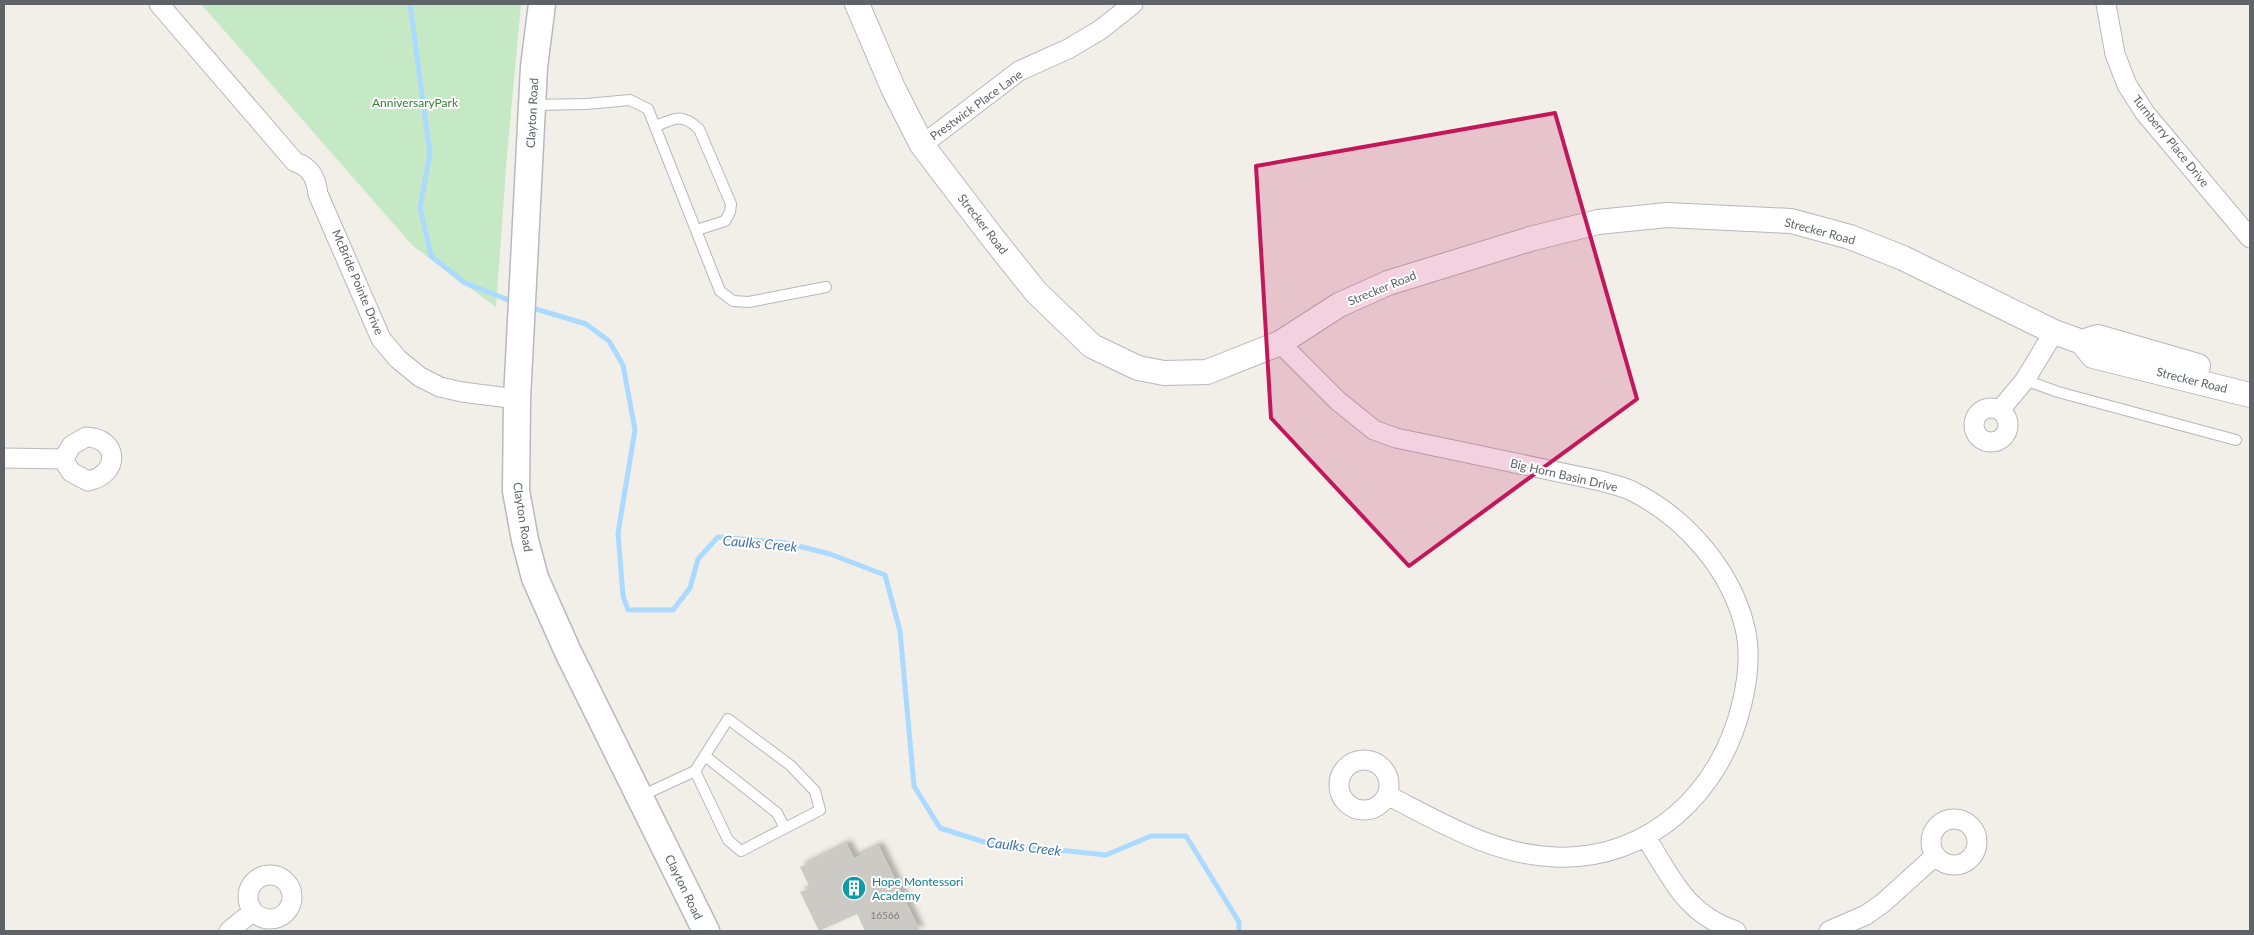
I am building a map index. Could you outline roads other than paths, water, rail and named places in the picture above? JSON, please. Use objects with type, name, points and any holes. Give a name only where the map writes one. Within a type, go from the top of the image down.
[{"type":"main road","name":"Clayton Road","points":[[542,4],[532,105],[517,399],[516,491],[525,540],[535,578],[568,652],[706,931]]},
{"type":"street","name":"McBride Pointe Drive","points":[[159,4],[295,162],[297,173],[307,187],[318,194],[381,339],[398,359],[420,377],[440,387],[462,392],[517,399]]},
{"type":"street","name":"Strecker Road","points":[[857,4],[893,88],[922,145],[992,238],[1036,292],[1092,346],[1138,368],[1164,373],[1206,372],[1280,343],[1340,305],[1406,277],[1522,242],[1598,222],[1667,215],[1791,221],[1850,237],[1903,258],[2054,332],[2082,342],[2093,356],[2250,395]]},
{"type":"street","name":"Prestwick Place Lane","points":[[922,145],[1019,71],[1076,44],[1100,30],[1133,4]]},
{"type":"street","name":"Turnberry Place Drive","points":[[2106,4],[2115,54],[2127,85],[2145,113],[2250,238]]},
{"type":"street","points":[[2000,410],[2025,380],[2054,332]]},
{"type":"street","name":"Strecker Road","points":[[2082,342],[2098,337],[2250,380]]},
{"type":"street","name":"Big Horn Basin Drive","points":[[1280,343],[1338,401],[1374,430],[1396,438],[1601,481],[1629,490],[1652,503],[1694,536],[1718,566],[1734,597],[1745,628],[1749,661],[1737,725],[1726,752],[1712,777],[1693,800],[1670,820],[1645,836],[1612,850],[1583,856],[1556,857],[1532,855],[1509,851],[1469,837],[1387,795]]},
{"type":"street","points":[[4,458],[63,459]]},
{"type":"street","points":[[1645,836],[1686,899],[1697,911],[1709,920],[1736,931]]},
{"type":"street","points":[[1829,931],[1866,915],[1878,907],[1935,856]]},
{"type":"street","points":[[229,931],[252,912]]},
{"type":"lane","points":[[532,105],[586,104],[630,100],[648,109],[720,291],[733,301],[749,302],[826,287]]},
{"type":"lane","points":[[656,126],[677,117],[690,120],[699,129],[731,204],[730,212],[725,221],[697,230]]},
{"type":"lane","points":[[2025,380],[2058,392],[2236,440]]},
{"type":"lane","points":[[640,797],[695,771],[728,719],[790,765],[815,791],[820,810],[741,851],[728,840],[695,771]]},
{"type":"lane","points":[[704,756],[777,813],[785,828]]},
{"type":"waterway","name":"Caulks Creek","points":[[410,4],[430,154],[420,207],[431,256],[465,283],[514,302]]},
{"type":"waterway","name":"Caulks Creek","points":[[529,307],[586,324],[609,341],[623,365],[635,430],[618,533],[623,596],[628,610],[673,610],[690,588],[698,559],[718,537],[786,543],[830,554],[885,575],[900,631],[914,786],[940,828],[984,842],[1106,855],[1151,836],[1186,836],[1239,922],[1239,931]]},
{"type":"place","name":"Hope Montessori Academy","points":[[854,888]]},
{"type":"park label","name":"AnniversaryPark","points":[[415,102]]}]
